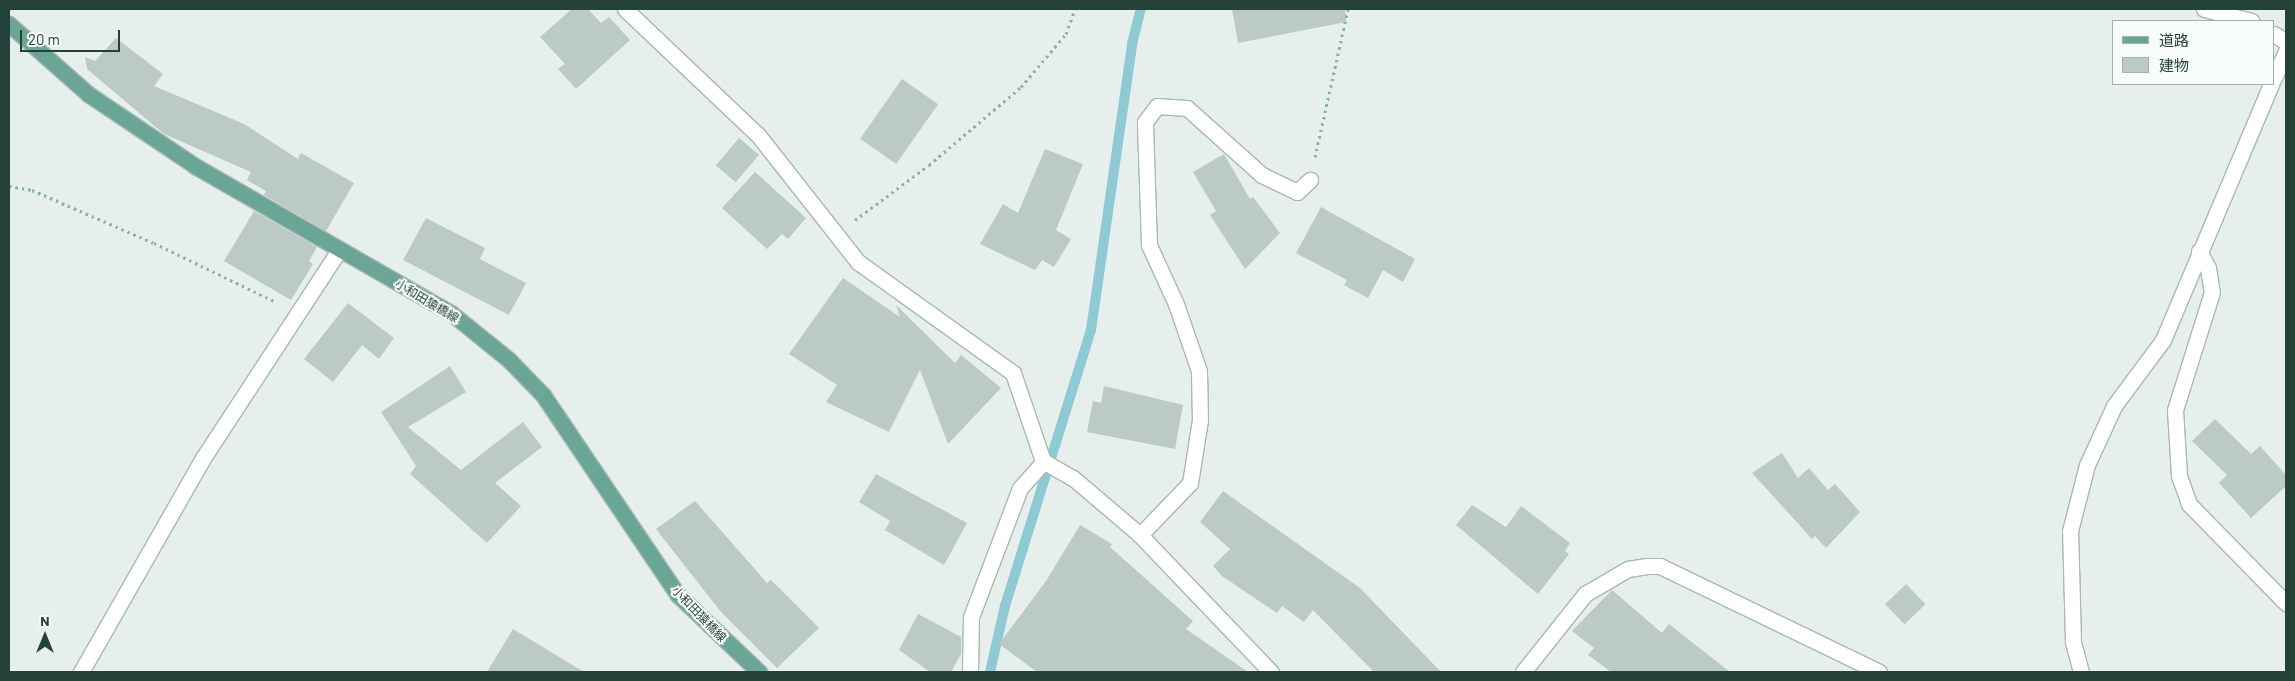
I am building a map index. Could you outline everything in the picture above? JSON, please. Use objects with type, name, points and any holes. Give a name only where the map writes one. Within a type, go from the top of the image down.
[{"type":"main road","name":"小和田猿橋線","points":[[9,24],[88,94],[195,166],[291,217],[339,250],[451,313],[509,360],[543,395],[678,595],[759,672]]},
{"type":"street","points":[[625,9],[758,135],[858,262],[880,281],[1013,373],[1025,418],[1045,462],[1072,478],[1140,535],[1271,672]]},
{"type":"street","points":[[2204,9],[2247,20]]},
{"type":"street","points":[[2275,35],[2286,42]]},
{"type":"street","points":[[2275,76],[2286,51]]},
{"type":"street","points":[[2081,672],[2073,642],[2070,531],[2081,485],[2114,406],[2163,340],[2271,85]]},
{"type":"street","points":[[1140,535],[1190,483],[1200,420],[1199,372],[1176,304],[1149,245],[1145,122],[1157,106],[1187,108],[1262,175],[1296,192],[1310,180]]},
{"type":"street","points":[[80,672],[203,458],[296,312],[339,250]]},
{"type":"street","points":[[2199,251],[2208,268],[2212,292],[2175,410],[2179,476],[2189,504],[2286,604]]},
{"type":"street","points":[[970,672],[971,618],[1020,488],[1045,462]]},
{"type":"street","points":[[1523,672],[1585,594],[1628,569],[1647,566],[1660,566],[1700,590],[1879,672]]},
{"type":"path","points":[[836,233],[929,166],[1021,87],[1066,34],[1075,9]]},
{"type":"path","points":[[1310,180],[1348,9]]},
{"type":"path","points":[[9,186],[32,190],[146,239],[296,312]]},
{"type":"building","points":[[572,9],[588,9],[601,23],[609,17],[630,40],[576,89],[558,69],[565,64],[540,37]]},
{"type":"building","points":[[1232,9],[1345,9],[1346,22],[1238,43]]},
{"type":"building","points":[[116,38],[163,74],[154,86],[244,124],[298,159],[301,153],[354,183],[326,231],[264,195],[266,191],[247,180],[251,172],[164,134],[87,69],[85,57],[95,61]]},
{"type":"building","points":[[902,79],[938,104],[896,164],[860,139]]},
{"type":"building","points":[[739,138],[759,155],[736,182],[716,166]]},
{"type":"building","points":[[1045,149],[1083,164],[1056,230],[1071,239],[1054,267],[1042,260],[1035,270],[980,244],[1003,204],[1018,213]]},
{"type":"building","points":[[1224,154],[1250,199],[1253,197],[1280,233],[1245,269],[1210,215],[1216,211],[1193,172]]},
{"type":"building","points":[[755,172],[806,218],[788,239],[782,234],[767,249],[722,208]]},
{"type":"building","points":[[1321,207],[1415,259],[1403,282],[1383,270],[1368,298],[1344,285],[1347,280],[1296,253]]},
{"type":"building","points":[[254,211],[317,247],[309,261],[313,264],[291,300],[224,261]]},
{"type":"building","points":[[426,218],[485,248],[480,259],[526,283],[509,315],[403,260]]},
{"type":"building","points":[[843,278],[900,317],[896,305],[955,363],[961,355],[1001,388],[948,444],[920,370],[889,432],[826,402],[837,385],[789,354]]},
{"type":"building","points":[[348,303],[394,338],[379,359],[362,345],[333,382],[304,359]]},
{"type":"building","points":[[450,366],[466,392],[408,427],[461,470],[523,422],[542,447],[495,483],[521,506],[487,543],[410,474],[416,466],[381,412]]},
{"type":"building","points":[[1104,386],[1183,405],[1175,449],[1087,432],[1093,401],[1101,403]]},
{"type":"building","points":[[2215,419],[2251,454],[2260,446],[2286,475],[2286,486],[2251,518],[2219,483],[2227,475],[2192,441]]},
{"type":"building","points":[[1782,453],[1798,478],[1809,468],[1828,490],[1835,484],[1860,512],[1826,548],[1815,536],[1812,539],[1752,473]]},
{"type":"building","points":[[876,474],[967,523],[944,565],[885,530],[890,521],[859,502]]},
{"type":"building","points":[[1223,491],[1360,588],[1441,672],[1374,672],[1313,610],[1304,622],[1282,606],[1277,613],[1222,576],[1213,566],[1230,549],[1200,522]]},
{"type":"building","points":[[695,501],[767,583],[771,580],[819,628],[777,668],[721,612],[656,529]]},
{"type":"building","points":[[1472,505],[1506,527],[1521,506],[1570,543],[1565,551],[1569,554],[1538,594],[1456,525]]},
{"type":"building","points":[[1080,525],[1112,544],[1110,547],[1193,621],[1186,629],[1248,672],[1037,672],[999,644],[1046,581]]},
{"type":"building","points":[[1906,584],[1925,604],[1905,624],[1885,604]]},
{"type":"building","points":[[1612,590],[1662,633],[1669,624],[1730,672],[1611,672],[1588,655],[1594,648],[1572,631]]},
{"type":"building","points":[[918,614],[961,637],[961,654],[951,672],[930,672],[899,650]]},
{"type":"building","points":[[513,629],[584,672],[487,672]]},
{"type":"waterway","points":[[990,672],[1005,606],[1091,330],[1132,44],[1141,9]]}]
